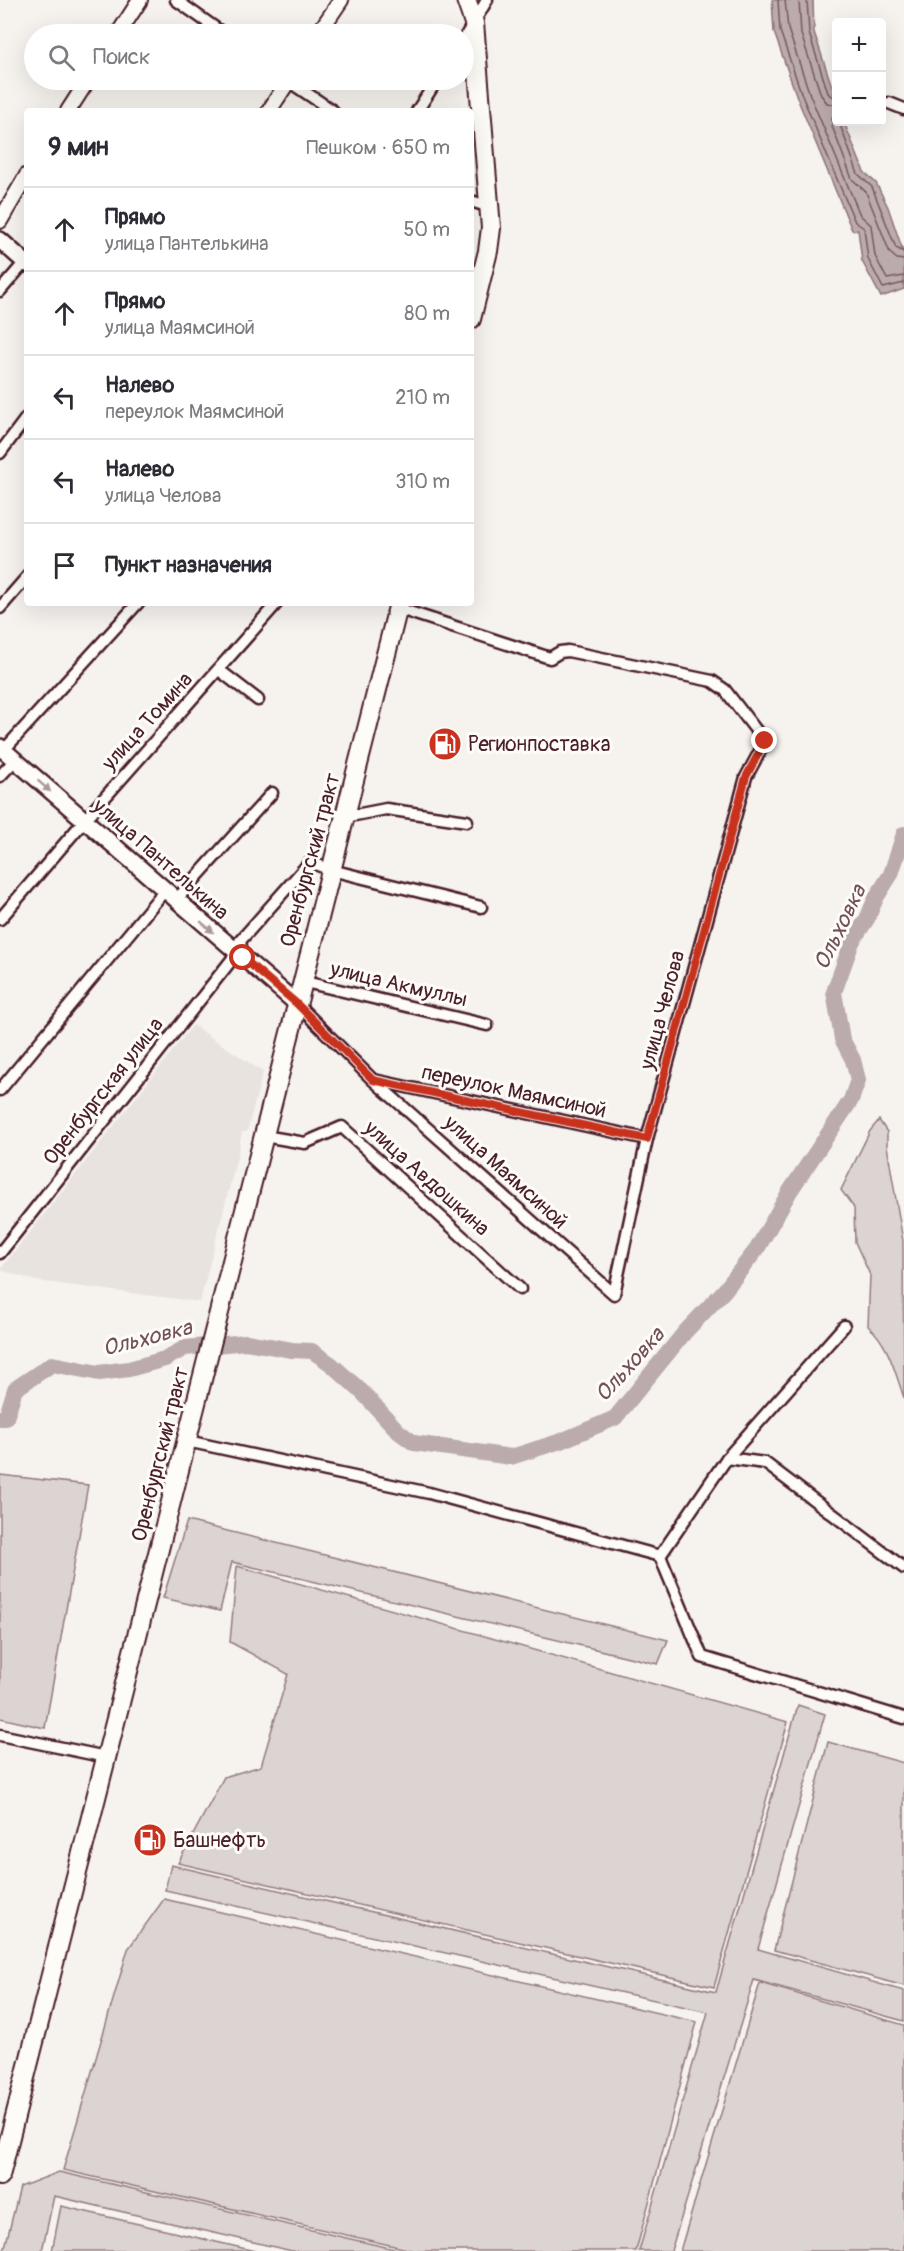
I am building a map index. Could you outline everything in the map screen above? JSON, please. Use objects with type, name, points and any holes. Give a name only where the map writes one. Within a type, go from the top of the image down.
[{"type":"main road","points":[[466,0],[474,23],[491,228],[488,251],[474,307]]},
{"type":"main road","points":[[0,240],[24,261]]},
{"type":"main road","name":"Оренбургский тракт","points":[[0,2176],[398,606]]},
{"type":"main road","name":"улица Пантелькина","points":[[6,752],[296,1003]]},
{"type":"street","points":[[124,24],[140,0]]},
{"type":"street","points":[[176,0],[210,24]]},
{"type":"street","points":[[325,24],[341,0]]},
{"type":"street","points":[[474,23],[487,0]]},
{"type":"street","points":[[70,108],[82,90]]},
{"type":"street","points":[[271,108],[282,90]]},
{"type":"street","points":[[303,90],[329,108]]},
{"type":"street","points":[[419,108],[431,90]]},
{"type":"street","points":[[888,103],[904,110]]},
{"type":"street","points":[[0,221],[24,180]]},
{"type":"street","points":[[474,202],[490,207]]},
{"type":"street","points":[[0,291],[24,265]]},
{"type":"street","points":[[0,453],[24,421]]},
{"type":"street","points":[[0,608],[24,580]]},
{"type":"street","points":[[0,776],[6,752],[135,606]]},
{"type":"street","name":"улица Томина","points":[[0,919],[274,606]]},
{"type":"street","name":"улица Челова","points":[[398,606],[550,658],[560,652],[568,651],[712,681],[725,690],[765,741],[746,777],[647,1139],[614,1294]]},
{"type":"street","points":[[219,670],[258,700]]},
{"type":"street","points":[[0,1090],[171,895],[272,794]]},
{"type":"street","points":[[345,817],[386,808],[467,821]]},
{"type":"street","name":"Оренбургская улица","points":[[0,1253],[240,955],[240,941],[310,862],[331,870]]},
{"type":"street","points":[[331,870],[481,907]]},
{"type":"street","name":"улица Акмуллы","points":[[302,981],[487,1025]]},
{"type":"street","name":"улица Маямсиной","points":[[296,1003],[373,1080],[614,1294]]},
{"type":"street","name":"переулок Маямсиной","points":[[373,1080],[647,1139]]},
{"type":"street","name":"улица Авдошкина","points":[[264,1136],[305,1143],[342,1127],[520,1289]]},
{"type":"street","points":[[660,1557],[727,1458],[844,1326]]},
{"type":"street","points":[[187,1441],[429,1493],[660,1557]]},
{"type":"street","points":[[727,1458],[765,1463],[904,1568]]},
{"type":"street","points":[[660,1557],[702,1657],[904,1718]]},
{"type":"street","points":[[0,1735],[106,1757]]},
{"type":"shaded area","points":[[193,1025],[263,1072],[247,1132],[242,1132],[200,1302],[36,1281],[0,1270]]},
{"type":"shaded area","points":[[879,1120],[887,1132],[887,1146],[903,1241],[904,1398],[886,1350],[868,1326],[870,1275],[855,1242],[854,1208],[841,1190],[870,1131]]},
{"type":"shaded area","points":[[0,1475],[88,1485],[45,1728],[0,1718]]},
{"type":"shaded area","points":[[187,1521],[668,1640],[658,1664],[232,1562],[220,1611],[163,1598]]},
{"type":"shaded area","points":[[237,1566],[788,1722],[714,1987],[178,1863],[224,1777],[261,1766],[288,1674],[230,1642]]},
{"type":"shaded area","points":[[798,1705],[825,1714],[758,1949],[904,1991],[904,2021],[754,1980],[671,2251],[639,2251],[708,2012],[165,1890],[171,1865],[716,1992]]},
{"type":"shaded area","points":[[828,1742],[904,1763],[904,1986],[774,1950]]},
{"type":"shaded area","points":[[164,1899],[697,2022],[636,2251],[416,2251],[63,2170],[128,1949]]},
{"type":"shaded area","points":[[760,1983],[904,2025],[904,2251],[680,2251]]},
{"type":"shaded area","points":[[59,2172],[403,2251],[292,2251],[54,2196],[42,2251],[4,2251],[20,2187]]},
{"type":"shaded area","points":[[61,2206],[255,2251],[52,2251]]},
{"type":"water","points":[[772,0],[813,0],[814,32],[832,87],[832,126],[846,126],[864,172],[876,183],[888,207],[904,254],[904,289],[881,297],[862,261],[858,230],[852,230],[798,100],[774,32]]},
{"type":"waterway","name":"Ольховка","points":[[0,1418],[6,1418],[15,1389],[52,1364],[99,1373],[129,1369],[165,1359],[185,1348],[246,1342],[312,1351],[331,1364],[362,1392],[399,1432],[414,1443],[511,1457],[561,1441],[615,1418],[757,1249],[790,1191],[851,1100],[858,1080],[853,1060],[842,1039],[834,992],[852,942],[891,874],[904,834]]},
{"type":"place","name":"Регионпоставка","points":[[445,744]]},
{"type":"place","name":"Башнефть","points":[[150,1840]]},
{"type":"route","points":[[243,958],[296,1003],[373,1080],[647,1139],[746,777],[765,741]]}]
